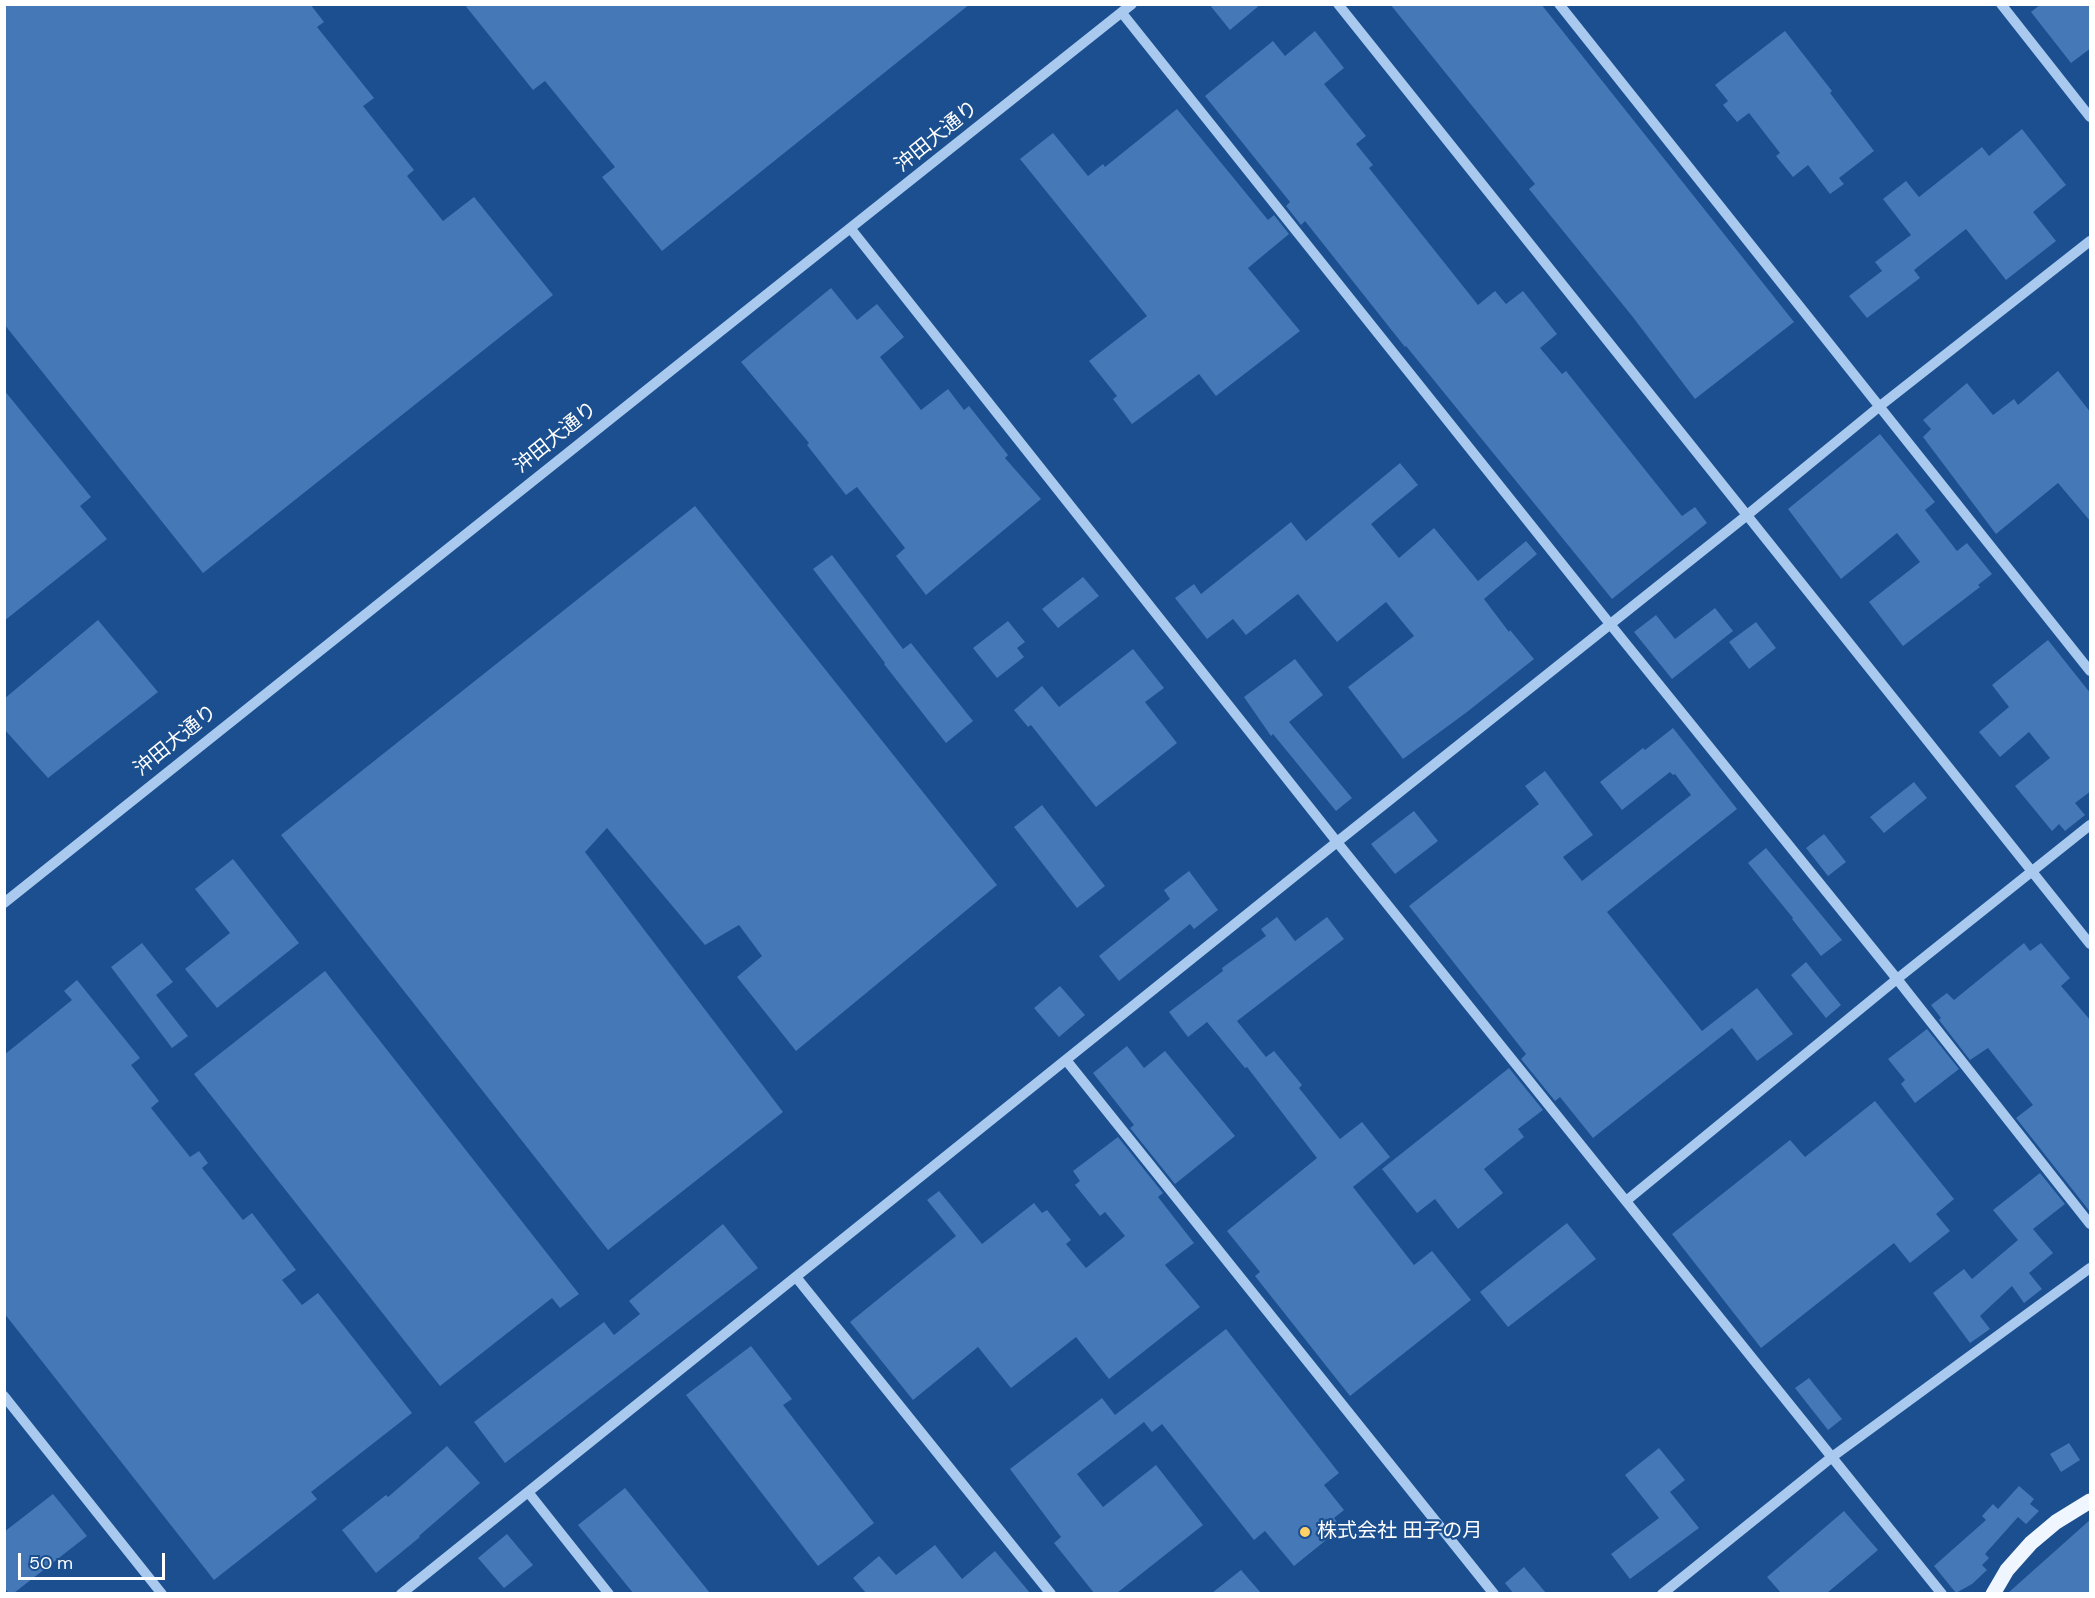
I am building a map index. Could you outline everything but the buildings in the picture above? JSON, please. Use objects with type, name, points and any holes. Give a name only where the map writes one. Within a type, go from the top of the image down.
[{"type":"main road","points":[[1993,1593],[2007,1570],[2031,1543],[2056,1522],[2091,1502]]},
{"type":"street","name":"沖田大通り","points":[[4,903],[1132,4]]},
{"type":"street","points":[[1338,4],[2091,944]]},
{"type":"street","points":[[1558,4],[2091,671]]},
{"type":"street","points":[[2001,4],[2091,117]]},
{"type":"street","points":[[1122,13],[2091,1224]]},
{"type":"street","points":[[851,229],[1337,842],[1942,1593]]},
{"type":"street","points":[[401,1593],[1746,516],[1880,406],[2091,241]]},
{"type":"street","points":[[1626,1201],[1897,979],[2091,825]]},
{"type":"street","points":[[1066,1060],[1494,1593]]},
{"type":"street","points":[[1662,1593],[1832,1456],[2091,1268]]},
{"type":"street","points":[[796,1277],[1051,1593]]},
{"type":"street","points":[[4,1396],[162,1593]]},
{"type":"street","points":[[528,1492],[609,1593]]},
{"type":"place","name":"株式会社 田子の月","points":[[1305,1532]]}]
